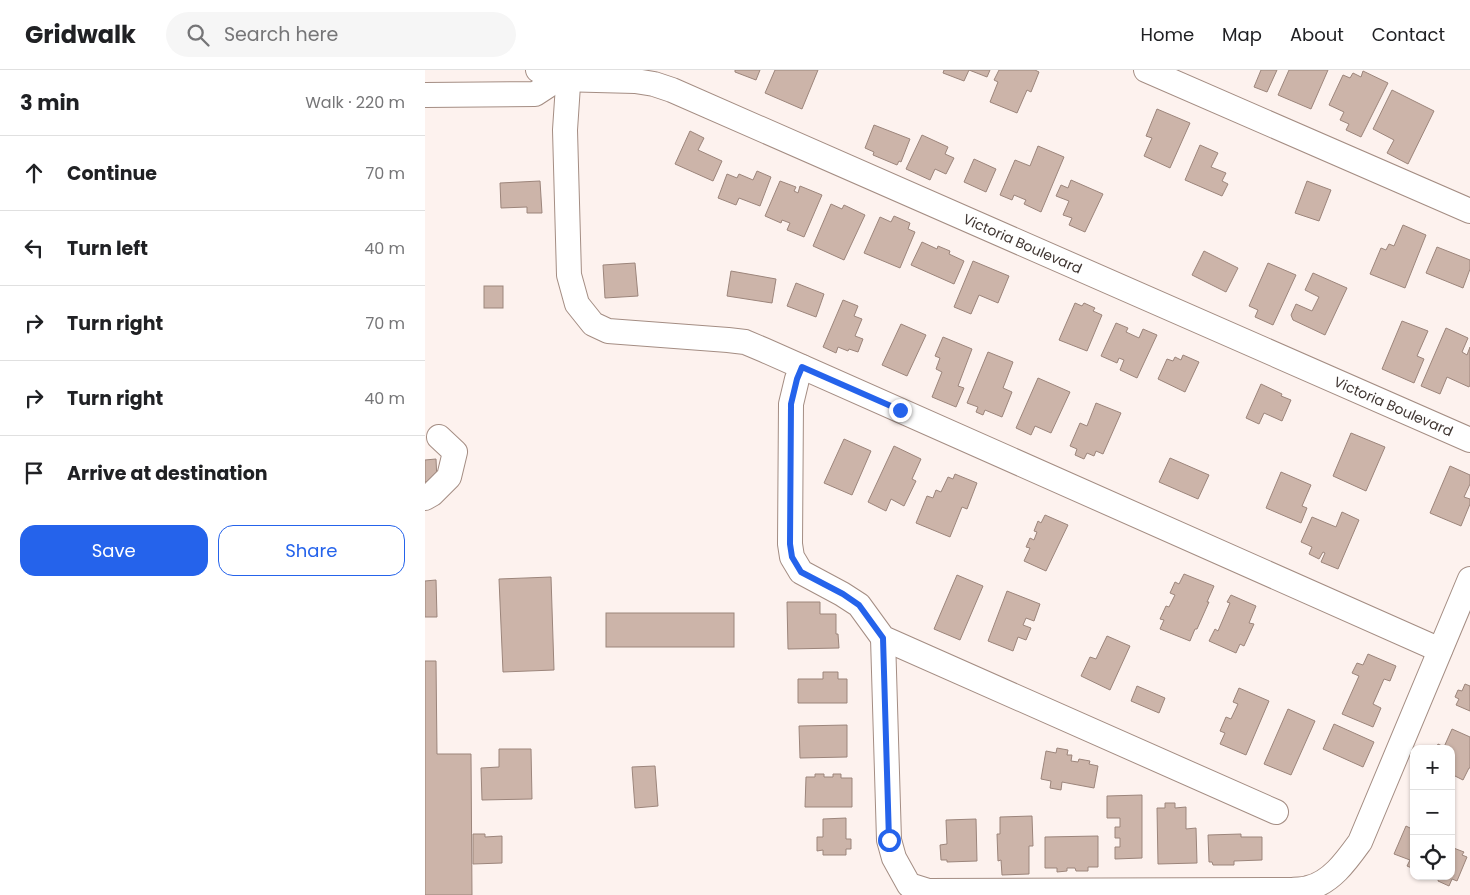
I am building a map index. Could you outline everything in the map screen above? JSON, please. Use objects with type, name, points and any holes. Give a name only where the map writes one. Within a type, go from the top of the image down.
[{"type":"street","points":[[1146,70],[1470,212]]},
{"type":"street","points":[[425,95],[535,94],[558,75]]},
{"type":"street","points":[[558,75],[565,130],[569,275],[577,304],[593,324],[608,331],[745,342],[1440,650]]},
{"type":"street","name":"Victoria Boulevard","points":[[558,75],[654,84],[673,90],[1470,440]]},
{"type":"street","points":[[802,367],[791,404],[790,544],[792,557],[801,572],[843,594],[859,605],[883,638],[1276,812]]},
{"type":"street","points":[[425,498],[432,494],[449,477],[455,452],[439,437]]},
{"type":"street","points":[[883,638],[889,840],[894,858],[909,885],[928,891],[1282,890],[1308,888],[1322,882],[1339,870],[1360,842],[1470,579]]},
{"type":"building","points":[[735,70],[760,70],[756,80],[735,72]]},
{"type":"building","points":[[775,70],[818,70],[802,109],[765,93]]},
{"type":"building","points":[[944,70],[969,70],[964,81],[943,73]]},
{"type":"building","points":[[969,70],[990,70],[987,77]]},
{"type":"building","points":[[999,70],[1035,70],[1039,72],[1031,92],[1027,90],[1017,113],[990,102],[998,82],[994,80]]},
{"type":"building","points":[[1261,70],[1277,70],[1267,92],[1254,87]]},
{"type":"building","points":[[1289,70],[1328,70],[1311,109],[1278,95]]},
{"type":"building","points":[[1363,71],[1388,83],[1361,137],[1346,130],[1349,124],[1340,120],[1344,112],[1329,105],[1343,75],[1350,78],[1353,73],[1361,77]]},
{"type":"building","points":[[1392,90],[1434,111],[1408,164],[1387,153],[1394,140],[1373,129]]},
{"type":"building","points":[[1157,109],[1190,123],[1170,168],[1144,156],[1152,138],[1146,136]]},
{"type":"building","points":[[874,125],[910,139],[901,162],[899,161],[897,165],[873,155],[874,152],[865,148]]},
{"type":"building","points":[[690,131],[704,138],[698,150],[722,161],[713,181],[675,164]]},
{"type":"building","points":[[922,135],[948,147],[945,154],[954,158],[946,174],[935,169],[930,180],[906,169]]},
{"type":"building","points":[[1200,145],[1218,153],[1211,167],[1226,173],[1222,181],[1228,184],[1222,196],[1185,180]]},
{"type":"building","points":[[1038,146],[1064,157],[1041,212],[1024,204],[1026,200],[1014,195],[1012,200],[1000,195],[1015,160],[1030,166]]},
{"type":"building","points":[[974,159],[996,169],[986,192],[964,182]]},
{"type":"building","points":[[757,171],[771,177],[760,206],[739,198],[736,205],[718,198],[727,174],[737,178],[739,174],[753,180]]},
{"type":"building","points":[[1071,180],[1103,194],[1085,232],[1069,225],[1072,218],[1063,215],[1069,201],[1056,196],[1061,185],[1068,188]]},
{"type":"building","points":[[540,181],[542,213],[527,213],[527,207],[501,208],[500,183]]},
{"type":"building","points":[[780,181],[796,187],[794,191],[798,193],[800,186],[822,195],[804,237],[787,230],[790,223],[782,220],[781,223],[765,216]]},
{"type":"building","points":[[1307,181],[1331,190],[1319,221],[1295,213]]},
{"type":"building","points":[[831,204],[842,209],[844,205],[865,215],[844,260],[813,246]]},
{"type":"building","points":[[894,216],[910,223],[908,229],[915,232],[900,268],[864,253],[880,217],[891,222]]},
{"type":"building","points":[[1403,225],[1426,235],[1405,288],[1370,274],[1381,248],[1386,250],[1389,244],[1394,246]]},
{"type":"building","points":[[922,242],[937,249],[938,246],[950,251],[949,254],[964,261],[954,284],[911,265]]},
{"type":"building","points":[[1437,247],[1470,260],[1470,269],[1463,288],[1426,273]]},
{"type":"building","points":[[1204,251],[1238,268],[1226,292],[1192,275]]},
{"type":"building","points":[[973,261],[1009,276],[998,303],[979,295],[971,314],[954,307]]},
{"type":"building","points":[[635,263],[638,296],[605,298],[603,265]]},
{"type":"building","points":[[1268,263],[1296,275],[1273,325],[1255,317],[1258,310],[1249,306]]},
{"type":"building","points":[[731,271],[776,279],[772,303],[727,296]]},
{"type":"building","points":[[1313,273],[1347,288],[1325,335],[1293,320],[1291,315],[1296,304],[1312,311],[1319,297],[1305,290]]},
{"type":"building","points":[[796,283],[824,294],[816,317],[787,306]]},
{"type":"building","points":[[484,286],[503,286],[503,308],[484,308]]},
{"type":"building","points":[[843,300],[858,306],[854,316],[862,319],[855,336],[863,339],[858,352],[838,347],[836,353],[823,347]]},
{"type":"building","points":[[1075,303],[1082,306],[1084,303],[1095,308],[1093,311],[1102,315],[1087,351],[1059,340]]},
{"type":"building","points":[[1402,321],[1428,331],[1417,356],[1424,359],[1414,383],[1382,369]]},
{"type":"building","points":[[1116,323],[1128,328],[1126,332],[1139,338],[1143,329],[1157,335],[1137,378],[1120,370],[1124,360],[1119,358],[1117,363],[1101,356]]},
{"type":"building","points":[[901,324],[926,335],[907,376],[882,365]]},
{"type":"building","points":[[1446,328],[1468,338],[1462,352],[1467,355],[1470,347],[1470,385],[1469,387],[1447,377],[1440,394],[1421,386]]},
{"type":"building","points":[[943,337],[972,349],[958,386],[964,388],[956,407],[932,397],[942,372],[936,369],[940,358],[935,356]]},
{"type":"building","points":[[988,352],[1013,362],[1003,388],[1012,392],[1002,417],[985,410],[983,415],[976,412],[978,407],[967,403]]},
{"type":"building","points":[[1183,355],[1199,362],[1185,392],[1158,379],[1167,359],[1173,361],[1175,357],[1181,360]]},
{"type":"building","points":[[1038,378],[1070,392],[1051,433],[1035,426],[1031,435],[1016,428]]},
{"type":"building","points":[[1261,384],[1291,400],[1282,421],[1264,413],[1259,424],[1246,418]]},
{"type":"building","points":[[1096,403],[1121,413],[1103,454],[1096,451],[1094,456],[1087,453],[1084,459],[1075,455],[1077,449],[1070,446],[1080,423],[1087,426]]},
{"type":"building","points":[[1351,433],[1385,447],[1366,491],[1333,476]]},
{"type":"building","points":[[844,439],[871,451],[852,495],[824,483]]},
{"type":"building","points":[[894,446],[921,459],[912,479],[916,481],[904,506],[891,499],[886,511],[868,502]]},
{"type":"building","points":[[1170,458],[1209,475],[1198,499],[1159,482]]},
{"type":"building","points":[[436,459],[437,481],[425,482],[425,460]]},
{"type":"building","points":[[1450,466],[1470,475],[1470,484],[1464,497],[1470,499],[1470,504],[1461,526],[1430,513]]},
{"type":"building","points":[[1281,472],[1311,485],[1302,506],[1307,508],[1301,523],[1266,508]]},
{"type":"building","points":[[955,474],[977,483],[967,509],[962,507],[950,537],[916,523],[927,496],[933,498],[936,490],[941,492],[948,477],[953,479]]},
{"type":"building","points":[[1342,512],[1359,520],[1338,569],[1321,562],[1325,553],[1323,552],[1319,559],[1309,554],[1312,547],[1301,542],[1312,517],[1336,527]]},
{"type":"building","points":[[1045,515],[1068,525],[1046,571],[1024,561],[1030,548],[1026,547],[1030,538],[1034,540],[1037,532],[1034,531],[1038,521],[1041,523]]},
{"type":"building","points":[[1184,574],[1214,586],[1207,602],[1209,602],[1190,641],[1160,629],[1164,620],[1160,619],[1166,606],[1169,607],[1175,595],[1170,593],[1175,582],[1179,584]]},
{"type":"building","points":[[957,575],[983,586],[960,640],[934,629]]},
{"type":"building","points":[[551,577],[554,670],[503,672],[499,579]]},
{"type":"building","points":[[436,580],[437,617],[425,617],[425,581]]},
{"type":"building","points":[[1007,591],[1040,604],[1034,621],[1026,618],[1023,625],[1031,628],[1026,640],[1018,637],[1013,651],[988,641]]},
{"type":"building","points":[[1231,595],[1256,606],[1249,623],[1254,624],[1244,646],[1240,644],[1236,653],[1209,641],[1215,629],[1218,631],[1230,603],[1227,602]]},
{"type":"building","points":[[787,602],[820,602],[820,614],[836,614],[836,634],[838,634],[839,648],[788,649]]},
{"type":"building","points":[[606,613],[734,613],[734,647],[606,647]]},
{"type":"building","points":[[1107,636],[1130,646],[1110,690],[1081,676],[1090,657],[1096,659]]},
{"type":"building","points":[[1368,654],[1396,666],[1390,681],[1384,679],[1373,704],[1381,708],[1373,727],[1342,714],[1359,676],[1352,673],[1357,663],[1363,665]]},
{"type":"building","points":[[425,661],[436,661],[437,754],[471,754],[472,895],[425,895]]},
{"type":"building","points":[[823,672],[838,672],[838,679],[847,679],[847,703],[798,703],[798,679],[823,679]]},
{"type":"building","points":[[1465,684],[1470,686],[1470,711],[1456,705],[1459,699],[1455,697],[1458,690],[1462,691]]},
{"type":"building","points":[[1137,686],[1165,698],[1159,713],[1131,701]]},
{"type":"building","points":[[1239,688],[1269,701],[1246,755],[1220,744],[1225,733],[1220,731],[1226,717],[1231,719],[1238,704],[1233,702]]},
{"type":"building","points":[[1288,709],[1315,721],[1291,775],[1264,764]]},
{"type":"building","points":[[1334,724],[1374,742],[1363,767],[1323,749]]},
{"type":"building","points":[[847,725],[847,757],[800,758],[799,726]]},
{"type":"building","points":[[1452,729],[1470,737],[1470,768],[1463,780],[1455,776],[1455,745],[1445,745]]},
{"type":"building","points":[[1057,748],[1068,750],[1067,755],[1072,755],[1071,761],[1078,762],[1079,759],[1090,761],[1089,764],[1098,766],[1094,788],[1062,782],[1061,790],[1050,788],[1051,781],[1041,779],[1046,751],[1056,753]]},
{"type":"building","points":[[499,749],[531,749],[532,799],[482,800],[481,768],[499,767]]},
{"type":"building","points":[[655,766],[658,806],[635,808],[632,767]]},
{"type":"building","points":[[815,774],[833,777],[833,774],[841,774],[841,778],[852,778],[852,807],[805,807],[806,777],[815,777]]},
{"type":"building","points":[[1142,795],[1142,858],[1115,859],[1115,847],[1120,847],[1120,838],[1115,838],[1115,827],[1120,827],[1120,818],[1107,818],[1107,796]]},
{"type":"building","points":[[1165,803],[1175,803],[1175,808],[1186,807],[1186,829],[1196,828],[1197,863],[1158,864],[1157,808],[1165,808]]},
{"type":"building","points":[[1032,816],[1033,846],[1029,846],[1029,874],[1002,875],[1001,860],[998,861],[997,834],[1000,834],[1000,817]]},
{"type":"building","points":[[846,818],[846,839],[851,839],[851,849],[846,849],[846,855],[823,855],[823,850],[817,851],[817,837],[823,837],[823,819]]},
{"type":"building","points":[[976,819],[977,861],[947,862],[947,860],[941,860],[940,845],[947,844],[946,820]]},
{"type":"building","points":[[1406,826],[1410,828],[1410,860],[1394,854]]},
{"type":"building","points":[[473,834],[485,834],[485,837],[502,836],[502,863],[473,864]]},
{"type":"building","points":[[1241,834],[1241,837],[1262,837],[1262,860],[1234,861],[1234,865],[1213,865],[1212,862],[1209,862],[1208,835]]},
{"type":"building","points":[[1098,836],[1098,867],[1088,867],[1088,871],[1076,871],[1075,868],[1067,868],[1067,871],[1057,872],[1057,868],[1045,868],[1045,837]]},
{"type":"building","points":[[1455,849],[1464,852],[1462,855],[1467,857],[1457,881],[1454,880]]},
{"type":"building","points":[[1438,880],[1452,880],[1449,886]]},
{"type":"route","points":[[889,840],[883,638],[859,605],[843,594],[801,572],[792,557],[790,544],[791,404],[802,367],[900,410]]}]
